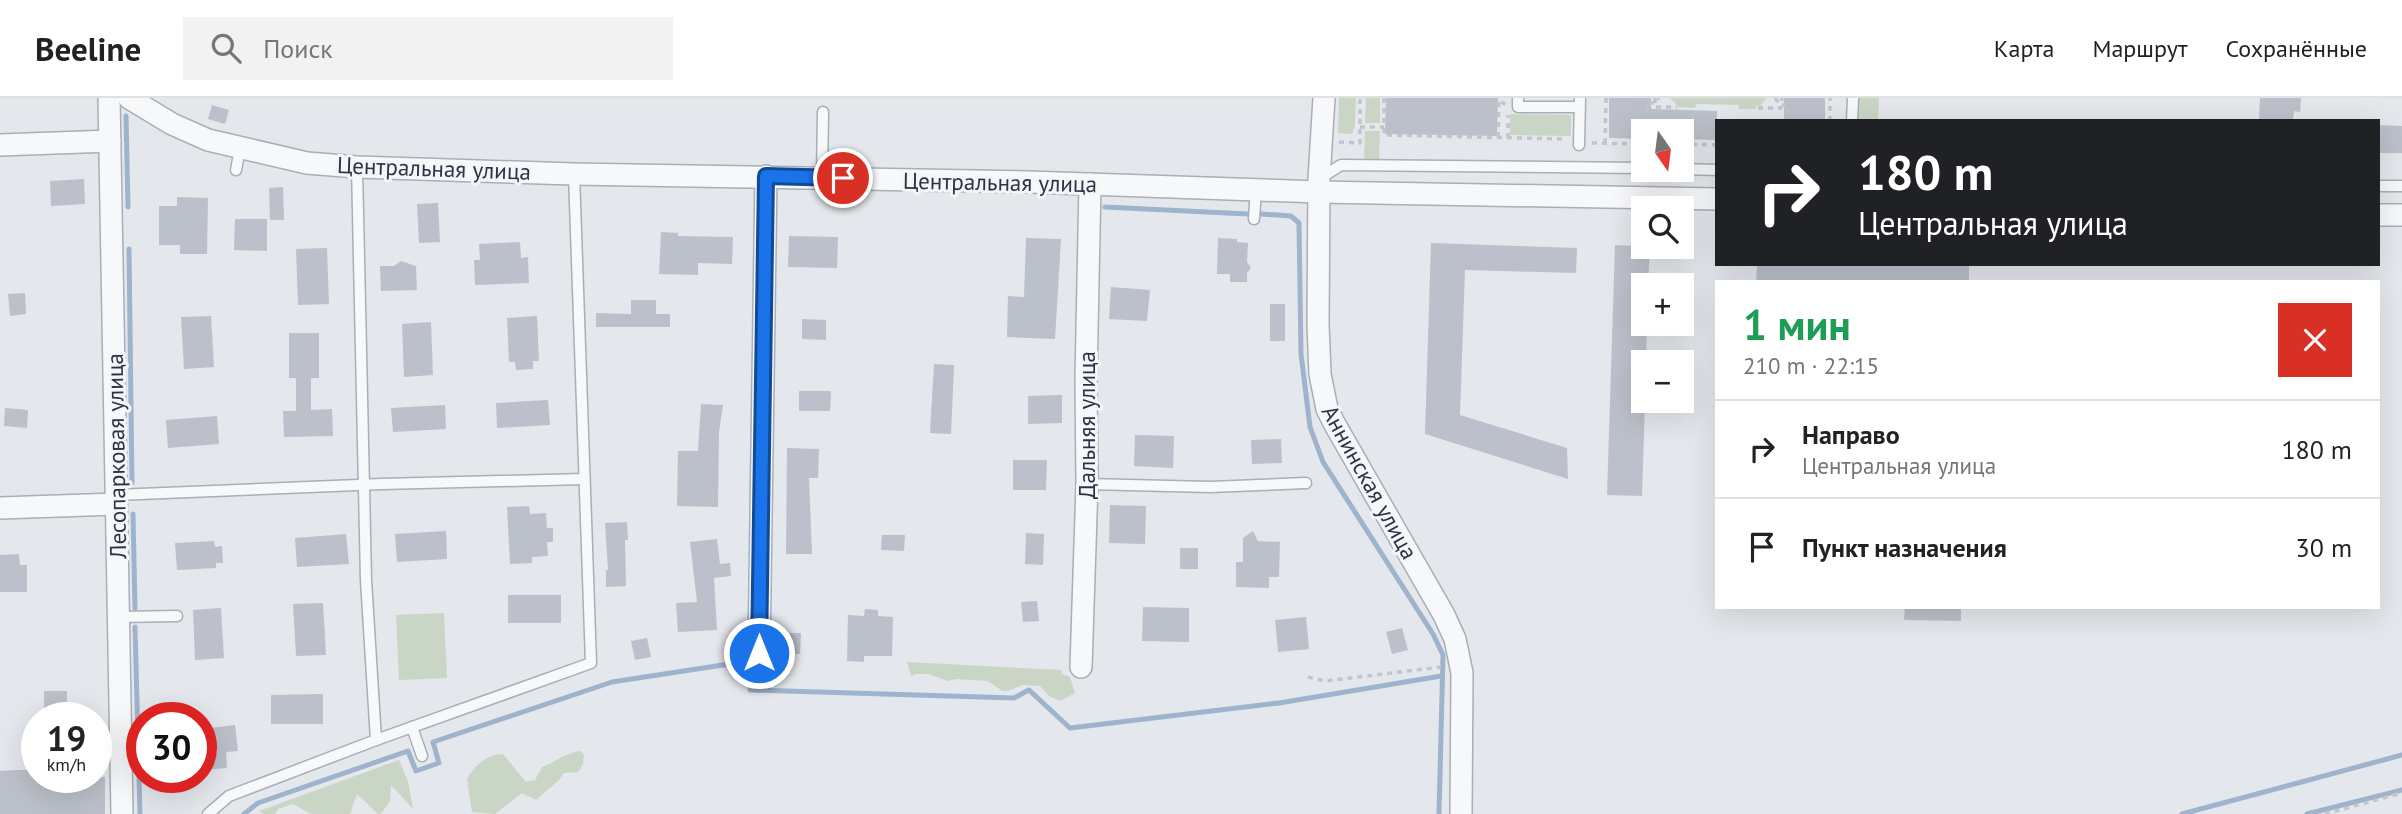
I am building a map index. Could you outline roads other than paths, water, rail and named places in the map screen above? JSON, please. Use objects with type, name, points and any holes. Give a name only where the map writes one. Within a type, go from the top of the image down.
[{"type":"street","name":"Лесопарковая улица","points":[[109,98],[122,814]]},
{"type":"street","name":"Аннинская улица","points":[[1324,98],[1319,185],[1318,324],[1323,394],[1334,423],[1444,615],[1455,639],[1462,673],[1461,814]]},
{"type":"street","name":"Центральная улица","points":[[137,99],[172,124],[208,140],[307,163],[357,167],[1255,190],[1319,185],[1715,199]]},
{"type":"street","points":[[0,145],[110,141]]},
{"type":"street","points":[[759,653],[766,176]]},
{"type":"street","name":"Дальняя улица","points":[[1081,667],[1087,484],[1090,184]]},
{"type":"street","points":[[2380,215],[2402,215]]},
{"type":"street","points":[[0,508],[116,499]]},
{"type":"lane","points":[[1518,98],[1518,107],[1579,103],[1579,142]]},
{"type":"lane","points":[[1852,119],[1853,98]]},
{"type":"lane","points":[[822,177],[823,112]]},
{"type":"lane","points":[[236,170],[240,149]]},
{"type":"lane","points":[[1319,185],[1341,165],[1631,168]]},
{"type":"lane","points":[[357,167],[366,580],[376,740]]},
{"type":"lane","points":[[1694,169],[1715,170]]},
{"type":"lane","points":[[208,814],[229,796],[591,663],[574,173]]},
{"type":"lane","points":[[2380,186],[2402,186]]},
{"type":"lane","points":[[1254,219],[1255,190]]},
{"type":"lane","points":[[116,499],[365,485],[584,479]]},
{"type":"lane","points":[[1087,484],[1210,487],[1306,483]]},
{"type":"lane","points":[[118,617],[177,616]]},
{"type":"lane","points":[[412,727],[422,756]]},
{"type":"waterway","points":[[126,116],[128,207]]},
{"type":"waterway","points":[[1105,207],[1248,214]]},
{"type":"waterway","points":[[1261,214],[1291,216],[1299,223],[1301,354],[1310,427],[1323,462],[1433,634],[1443,655],[1439,814]]},
{"type":"waterway","points":[[129,249],[132,483]]},
{"type":"waterway","points":[[133,514],[135,608]]},
{"type":"waterway","points":[[135,627],[140,814]]},
{"type":"waterway","points":[[244,814],[258,803],[408,751],[416,771],[439,763],[433,742],[612,682],[736,663],[749,668],[750,690],[1014,698],[1029,690],[1070,728],[1279,703],[1441,676]]},
{"type":"waterway","points":[[2182,814],[2402,755]]},
{"type":"waterway","points":[[2307,814],[2402,790]]}]
